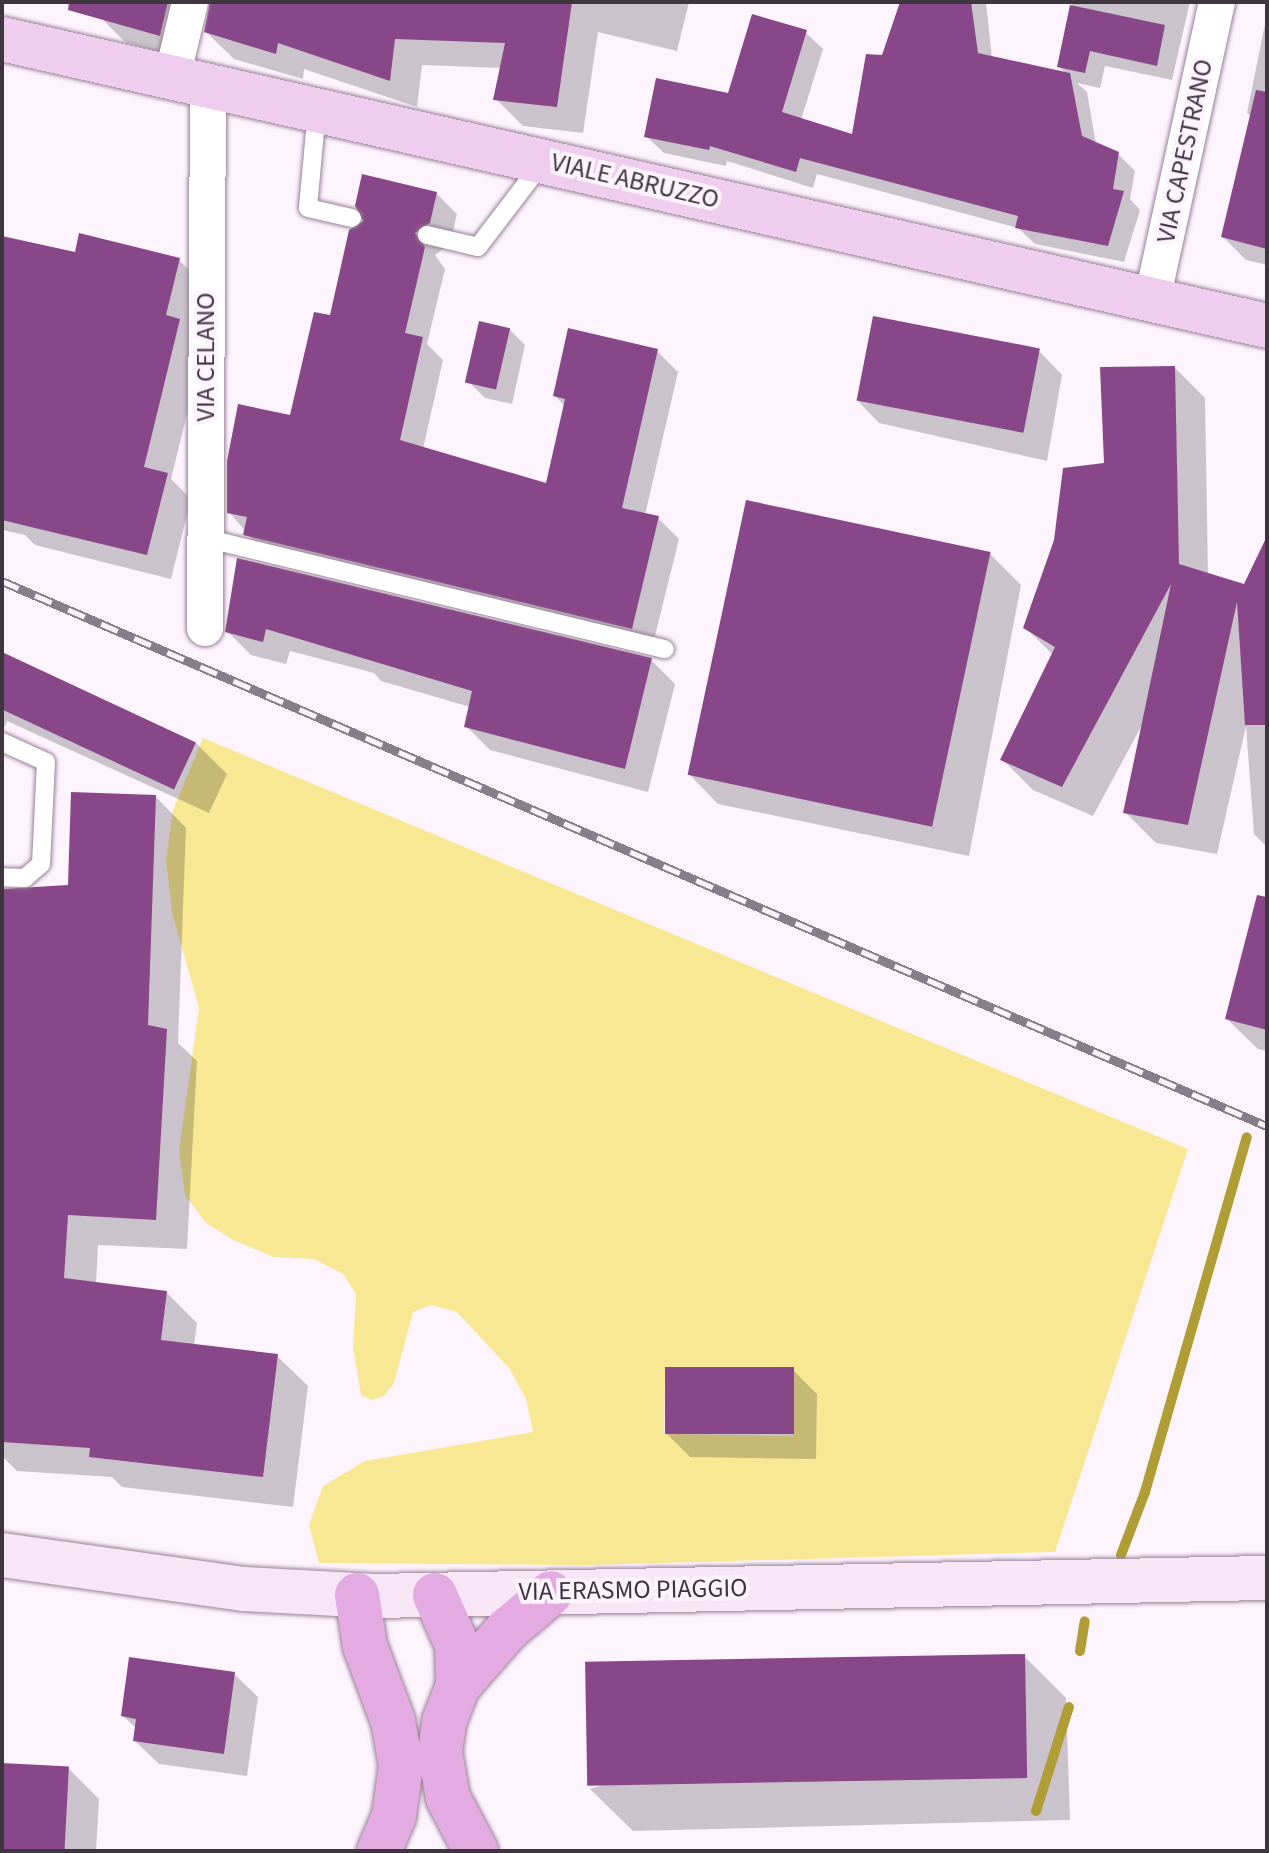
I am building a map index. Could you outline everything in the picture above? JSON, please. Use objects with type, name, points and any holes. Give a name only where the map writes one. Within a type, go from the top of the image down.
[{"type":"highway","points":[[458,1686],[507,1630],[551,1593]]},
{"type":"highway","points":[[357,1595],[365,1646],[393,1721],[401,1766],[394,1816],[379,1851]]},
{"type":"highway","points":[[435,1595],[457,1645],[458,1686],[440,1752],[448,1798],[476,1851]]},
{"type":"main road","name":"VIALE ABRUZZO","points":[[2,39],[1267,326]]},
{"type":"street","name":"VIA CELANO","points":[[190,2],[205,628]]},
{"type":"street","name":"VIA CAPESTRANO","points":[[1152,300],[1217,2]]},
{"type":"street","name":"VIA ERASMO PIAGGIO","points":[[2,1555],[244,1589],[357,1595],[1267,1578]]},
{"type":"lane","points":[[317,109],[308,208],[352,218]]},
{"type":"lane","points":[[427,235],[478,247],[544,160]]},
{"type":"lane","points":[[205,538],[665,649]]},
{"type":"lane","points":[[2,742],[46,762],[41,864],[25,878],[2,877]]},
{"type":"shaded area","points":[[203,738],[1188,1149],[1055,1552],[588,1565],[319,1563],[309,1525],[323,1486],[365,1461],[533,1432],[526,1399],[509,1368],[457,1312],[431,1305],[413,1312],[394,1383],[384,1396],[372,1400],[361,1395],[353,1347],[356,1294],[343,1274],[314,1259],[274,1257],[233,1240],[206,1223],[185,1195],[179,1151],[199,1008],[172,912],[166,860],[173,810]],"holes":[[[665,1367],[793,1368],[793,1436],[664,1434]]]},
{"type":"building","points":[[69,2],[168,2],[160,36],[68,10]]},
{"type":"building","points":[[210,2],[572,2],[557,107],[493,100],[505,43],[395,39],[390,81],[278,43],[276,54],[204,32]]},
{"type":"building","points":[[900,2],[971,2],[978,53],[1070,73],[1082,136],[1119,152],[1113,189],[1124,191],[1108,246],[1015,228],[1018,216],[800,158],[796,172],[710,146],[709,150],[644,137],[656,78],[728,93],[752,14],[807,30],[782,112],[852,134],[866,54],[882,55]]},
{"type":"building","points":[[1070,5],[1165,25],[1157,66],[1090,51],[1085,73],[1057,67]]},
{"type":"building","points":[[1256,90],[1267,92],[1267,249],[1221,237]]},
{"type":"building","points":[[362,174],[437,192],[430,223],[415,233],[425,247],[405,333],[423,337],[400,440],[546,483],[565,399],[553,396],[568,328],[658,349],[622,508],[659,516],[632,629],[243,535],[247,517],[227,513],[227,461],[238,404],[290,415],[314,312],[330,315],[349,230],[363,221],[355,206]]},
{"type":"building","points":[[79,233],[180,258],[166,315],[180,319],[144,467],[168,473],[147,555],[2,520],[2,236],[75,252]]},
{"type":"building","points":[[873,316],[1040,348],[1023,433],[857,400]]},
{"type":"building","points":[[479,321],[510,328],[496,390],[465,382]]},
{"type":"building","points":[[1175,366],[1179,564],[1244,584],[1267,536],[1267,725],[1245,725],[1237,602],[1188,825],[1123,813],[1171,584],[1062,787],[1000,760],[1055,647],[1023,628],[1054,540],[1063,468],[1104,463],[1100,367]]},
{"type":"building","points":[[746,500],[991,552],[932,827],[688,775]]},
{"type":"building","points":[[237,558],[652,658],[625,769],[464,727],[472,691],[266,629],[263,642],[225,632]]},
{"type":"building","points":[[2,652],[196,742],[174,790],[2,709]]},
{"type":"building","points":[[71,792],[156,795],[148,1025],[167,1029],[156,1220],[68,1215],[64,1278],[167,1291],[161,1340],[278,1354],[263,1477],[89,1457],[90,1448],[2,1442],[2,889],[68,885]]},
{"type":"building","points":[[1257,895],[1267,897],[1267,1030],[1225,1019]]},
{"type":"building","points":[[665,1367],[794,1367],[794,1434],[665,1434]]},
{"type":"building","points":[[1025,1654],[1027,1778],[587,1786],[585,1662]]},
{"type":"building","points":[[129,1657],[235,1672],[224,1754],[133,1741],[136,1719],[121,1716]]},
{"type":"building","points":[[2,1763],[69,1767],[64,1851],[2,1851]]},
{"type":"waterway","points":[[1121,1555],[1145,1492],[1247,1137]]},
{"type":"waterway","points":[[1080,1651],[1085,1621]]},
{"type":"waterway","points":[[1036,1811],[1069,1707]]},
{"type":"railway","points":[[2,581],[1267,1126]]}]
